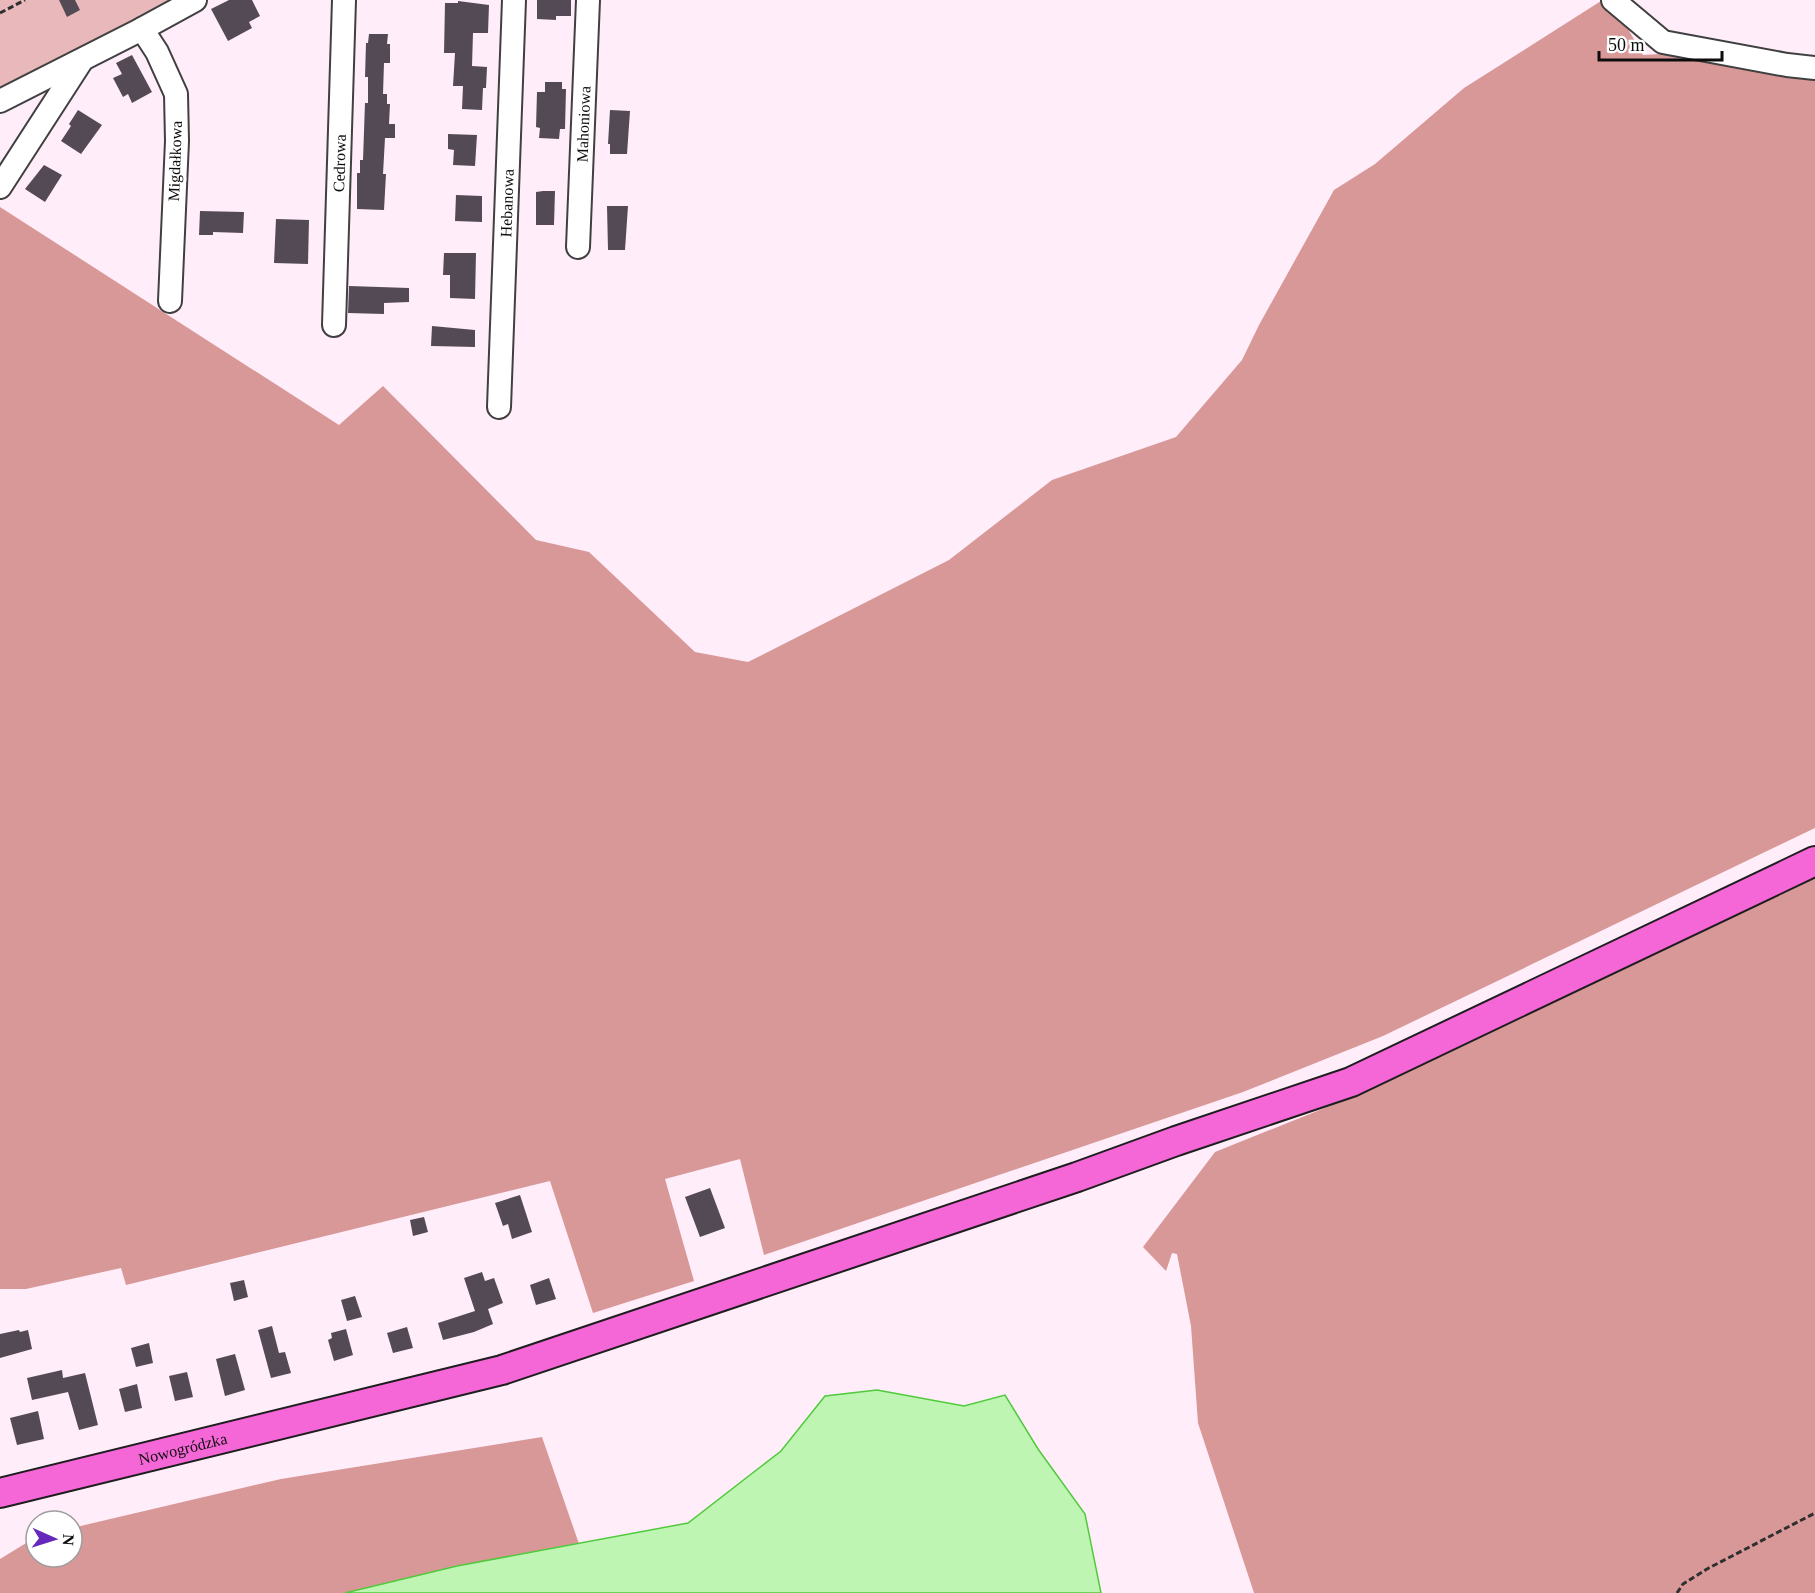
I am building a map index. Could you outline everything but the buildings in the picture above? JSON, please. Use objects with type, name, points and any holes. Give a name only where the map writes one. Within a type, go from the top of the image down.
[{"type":"main road","name":"Nowogródzka","points":[[0,1493],[513,1367],[1066,1181],[1351,1082],[1815,861]]},
{"type":"street","points":[[0,101],[195,0]]},
{"type":"street","name":"Cedrowa","points":[[334,325],[344,0]]},
{"type":"street","name":"Hebanowa","points":[[499,407],[514,0]]},
{"type":"street","name":"Mahoniowa","points":[[578,247],[588,0]]},
{"type":"street","points":[[1613,0],[1663,42],[1815,68]]},
{"type":"street","name":"Migdałkowa","points":[[142,29],[157,52],[176,94],[177,141],[170,301]]},
{"type":"street","points":[[0,187],[83,59]]},
{"type":"path","points":[[0,13],[25,0]]},
{"type":"path","points":[[1677,1593],[1683,1584],[1707,1569],[1815,1513]]},
{"type":"shaded area","points":[[0,0],[195,0],[0,107]]},
{"type":"shaded area","points":[[1601,1],[1617,10],[1643,55],[1711,51],[1815,76],[1815,828],[1383,1036],[1243,1092],[764,1255],[740,1159],[665,1179],[694,1281],[593,1313],[550,1181],[126,1285],[121,1268],[26,1289],[0,1289],[0,207],[339,425],[383,386],[536,540],[589,552],[695,652],[748,662],[949,560],[1052,480],[1176,437],[1242,360],[1334,190],[1375,164],[1464,88]]},
{"type":"shaded area","points":[[1815,878],[1815,1593],[1254,1593],[1198,1423],[1191,1326],[1177,1254],[1172,1253],[1166,1271],[1143,1247],[1215,1152],[1362,1093]]},
{"type":"shaded area","points":[[877,1390],[964,1406],[1005,1395],[1038,1449],[1085,1514],[1101,1593],[345,1593],[457,1566],[688,1523],[781,1451],[825,1396]]},
{"type":"shaded area","points":[[542,1437],[596,1593],[0,1593],[0,1559],[24,1544],[24,1569],[84,1569],[84,1525],[281,1479]]}]
